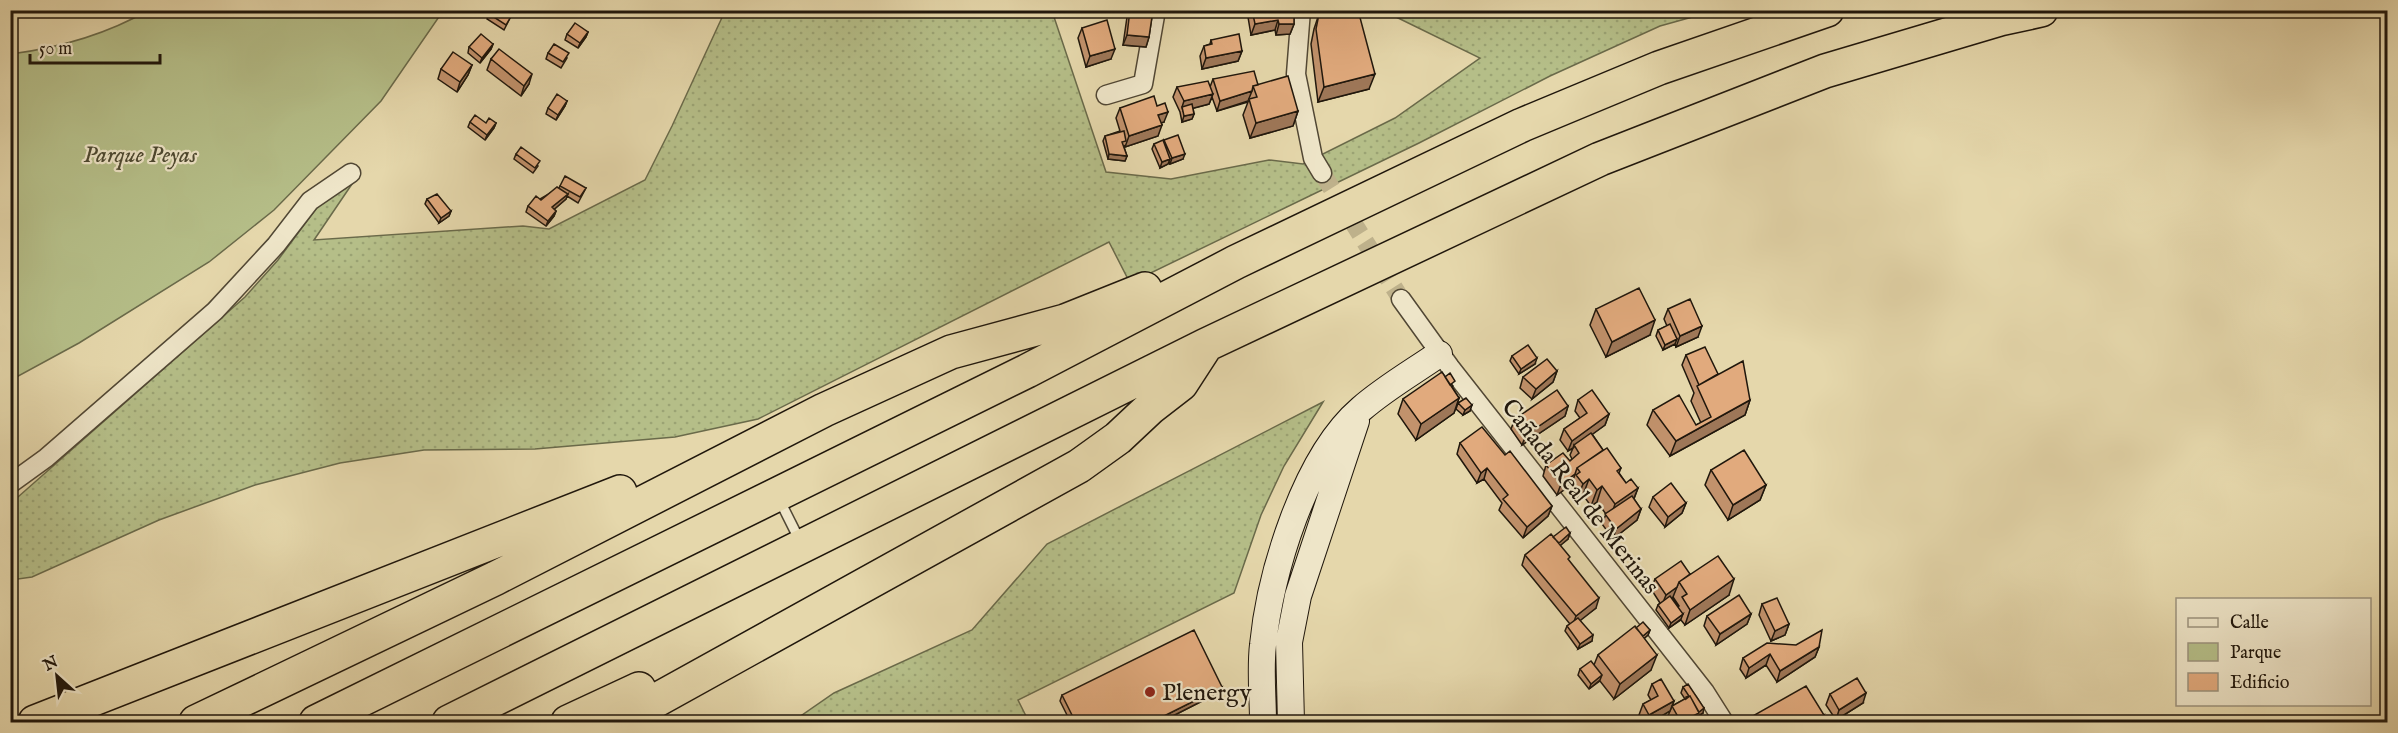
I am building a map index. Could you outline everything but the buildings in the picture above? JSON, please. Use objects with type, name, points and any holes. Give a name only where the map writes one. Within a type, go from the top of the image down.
[{"type":"highway","points":[[316,723],[1027,371],[1236,262],[1522,125],[1659,68],[1827,10]]},
{"type":"highway","points":[[449,723],[1206,345],[1600,159],[1825,71],[2041,10]]},
{"type":"highway","points":[[196,723],[496,578],[824,410],[951,352],[1065,321],[1147,288],[1236,262]]},
{"type":"highway","points":[[617,723],[1079,466],[1118,438],[1150,408],[1181,384],[1206,345]]},
{"type":"highway","points":[[35,723],[824,410]]},
{"type":"highway","points":[[568,723],[940,542]]},
{"type":"main road","points":[[1263,723],[1262,647],[1278,565],[1293,520],[1316,471],[1333,440],[1360,410],[1439,354]]},
{"type":"main road","points":[[1291,723],[1289,642],[1298,596],[1360,410]]},
{"type":"street","points":[[1106,95],[1143,84],[1156,10]]},
{"type":"street","points":[[1301,10],[1296,74],[1313,158],[1322,173]]},
{"type":"street","points":[[10,493],[46,458],[215,311],[276,245],[310,201],[351,173]]},
{"type":"street","name":"Cañada Real de Merinas","points":[[1401,299],[1439,354],[1706,692],[1724,723]]},
{"type":"street","points":[[10,484],[46,458]]},
{"type":"lane","points":[[777,495],[802,546]]},
{"type":"green space","name":"Parque Peyas","points":[[149,10],[443,11],[381,101],[274,210],[209,262],[79,343],[11,380],[11,54],[82,39],[133,19]]},
{"type":"green space","points":[[725,11],[1052,11],[1106,172],[1171,179],[1269,160],[1303,164],[1395,118],[1480,58],[1394,16],[1400,11],[1714,11],[1660,26],[1550,76],[1419,143],[1130,283],[1109,242],[758,419],[675,437],[535,449],[424,450],[340,463],[255,485],[159,520],[32,577],[11,580],[10,504],[245,297],[278,260],[321,202],[352,184],[314,240],[523,226],[549,229],[645,180]]},
{"type":"green space","points":[[1323,402],[1284,466],[1261,515],[1234,593],[1018,700],[1029,722],[792,722],[834,693],[972,630],[1047,544]]},
{"type":"tunnel","points":[[1322,173],[1401,299]]},
{"type":"place","name":"Plenergy","points":[[1150,692]]}]
